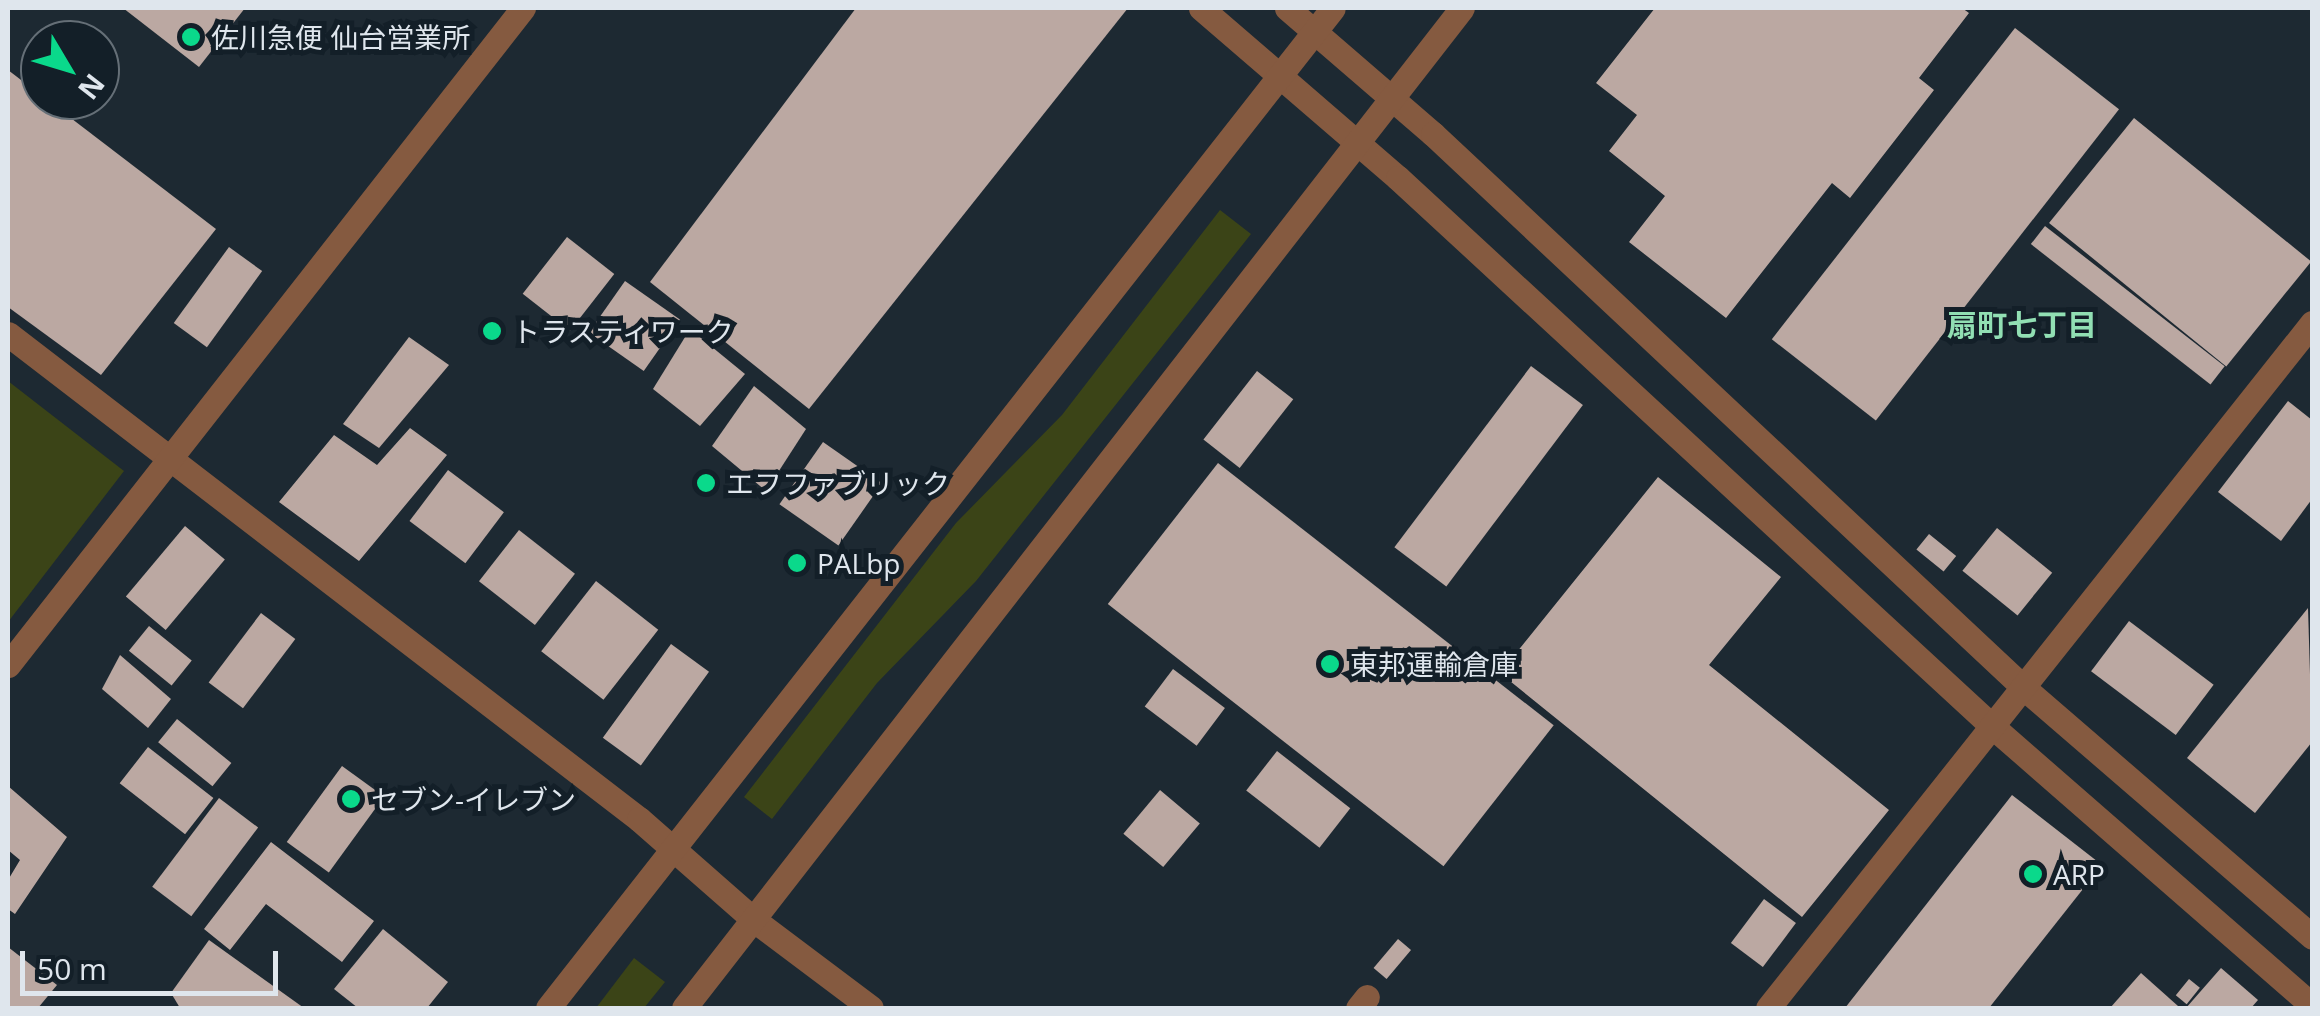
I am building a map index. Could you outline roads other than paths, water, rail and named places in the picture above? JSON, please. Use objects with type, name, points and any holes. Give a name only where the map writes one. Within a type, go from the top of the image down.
[{"type":"street","points":[[8,666],[170,454],[523,8]]},
{"type":"street","points":[[1202,8],[1356,141],[1994,726],[2312,1006]]},
{"type":"street","points":[[1288,8],[1390,98],[2024,688],[2312,937]]},
{"type":"street","points":[[548,1008],[1333,8]]},
{"type":"street","points":[[684,1008],[1462,8]]},
{"type":"street","points":[[1768,1008],[2312,323]]},
{"type":"street","points":[[8,334],[170,454],[639,818],[672,853],[871,1008]]},
{"type":"place","name":"佐川急便 仙台営業所","points":[[191,37]]},
{"type":"place","name":"トラスティワーク","points":[[492,331]]},
{"type":"place","name":"エフファブリック","points":[[706,483]]},
{"type":"place","name":"PALbp","points":[[797,563]]},
{"type":"place","name":"東邦運輸倉庫","points":[[1330,664]]},
{"type":"place","name":"セブン-イレブン","points":[[351,799]]},
{"type":"place","name":"ARP","points":[[2033,874]]},
{"type":"district","name":"扇町七丁目","points":[[2022,325]]}]
